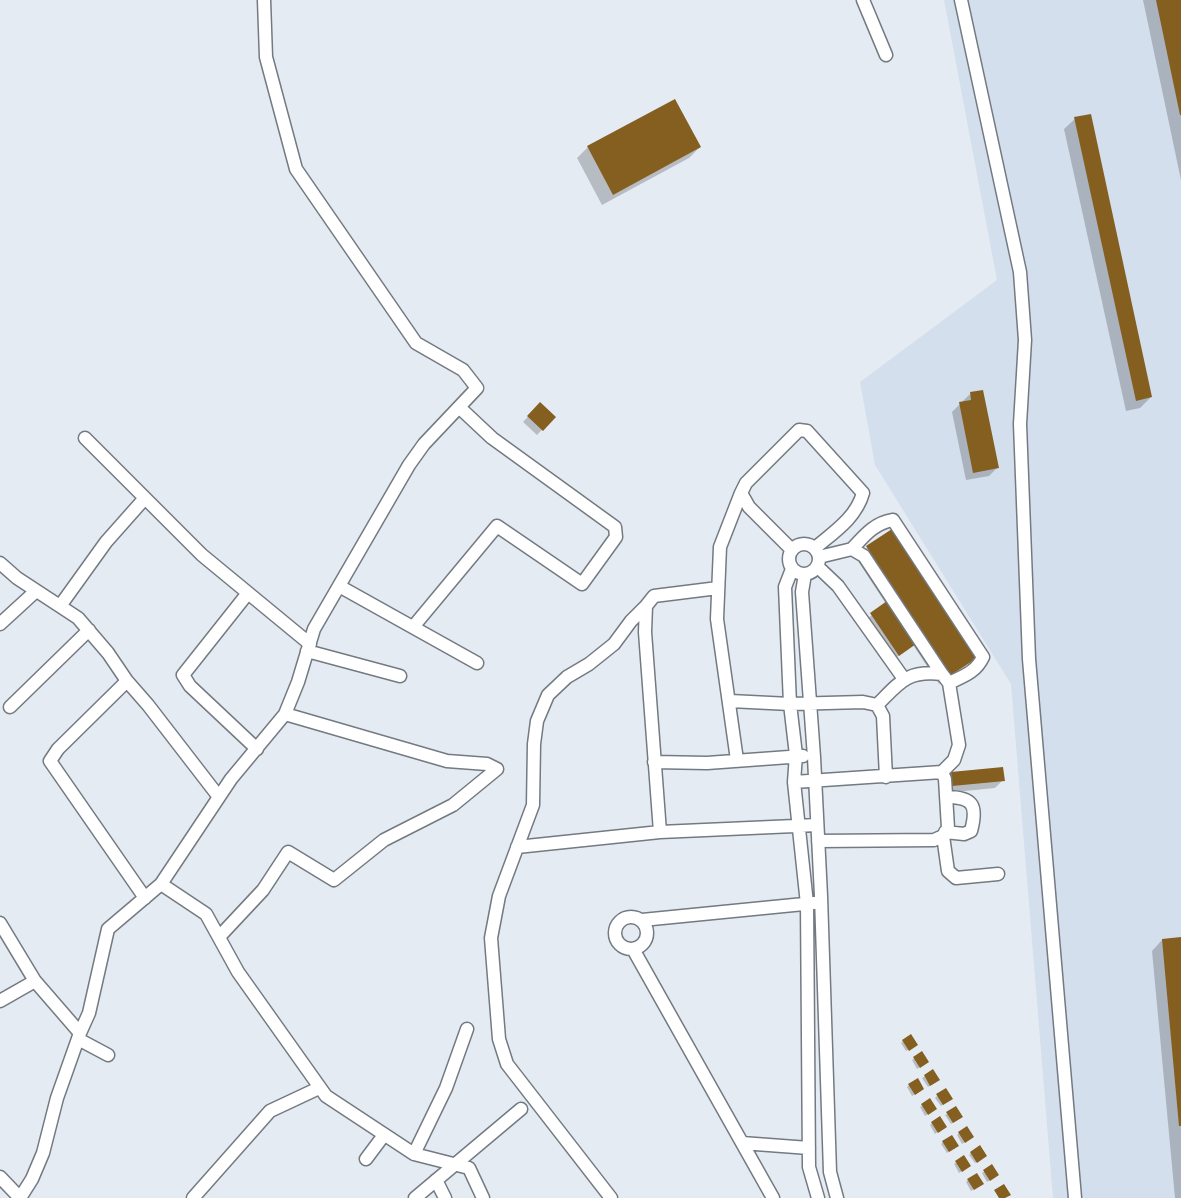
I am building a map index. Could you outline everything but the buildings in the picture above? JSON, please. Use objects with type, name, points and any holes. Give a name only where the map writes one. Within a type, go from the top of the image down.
[{"type":"street","points":[[0,1177],[20,1198],[32,1179],[43,1153],[57,1098],[89,1014],[108,929],[161,884],[231,779],[285,714],[298,682],[314,629],[408,465],[424,444],[477,388],[463,370],[416,343],[296,169],[266,57],[264,0]]},
{"type":"street","points":[[863,0],[886,55]]},
{"type":"street","points":[[961,0],[1020,272],[1025,340],[1020,424],[1029,659],[1075,1198]]},
{"type":"street","points":[[413,627],[497,526],[582,584],[616,537],[615,527],[492,438],[460,408]]},
{"type":"street","points":[[737,760],[717,619],[720,548],[746,483],[799,430],[807,431],[862,493],[860,502],[851,517],[817,557],[810,573],[800,574],[792,569]]},
{"type":"street","points":[[85,438],[202,555],[308,647],[400,676]]},
{"type":"street","points":[[741,493],[749,507],[792,550]]},
{"type":"street","points":[[60,606],[106,542],[145,498]]},
{"type":"street","points":[[817,557],[852,549],[875,526],[893,520],[983,657],[979,666],[971,672],[946,678],[924,672],[904,679],[877,705]]},
{"type":"street","points":[[805,574],[802,592],[814,757],[830,1172],[836,1195],[818,1197],[810,1167],[807,904],[794,782],[796,755],[790,704],[785,587],[792,569],[789,559],[792,550],[800,544],[805,544],[817,557],[904,679]]},
{"type":"street","points":[[794,782],[942,772],[954,760],[959,745],[946,678],[864,556],[852,549]]},
{"type":"street","points":[[0,563],[17,578],[78,618],[108,653],[127,681],[219,797]]},
{"type":"street","points":[[339,586],[477,663]]},
{"type":"street","points":[[611,1198],[507,1064],[499,1039],[490,938],[499,896],[533,805],[535,733],[537,721],[548,694],[567,677],[589,664],[614,644],[654,596],[718,588]]},
{"type":"street","points":[[0,624],[36,591]]},
{"type":"street","points":[[248,593],[183,675],[189,686],[257,749]]},
{"type":"street","points":[[646,606],[645,633],[660,832]]},
{"type":"street","points":[[10,707],[89,630]]},
{"type":"street","points":[[127,681],[58,749],[50,761],[145,898]]},
{"type":"street","points":[[730,701],[790,704],[863,702],[877,705],[883,716],[886,777]]},
{"type":"street","points":[[219,937],[263,890],[288,852],[334,880],[384,840],[453,805],[496,769],[487,764],[447,760],[285,714]]},
{"type":"street","points":[[654,762],[707,763],[796,755],[814,757]]},
{"type":"street","points":[[818,841],[934,840],[944,834],[948,828],[945,779],[942,772]]},
{"type":"street","points":[[944,834],[964,834],[971,831],[974,818],[971,802],[964,797],[946,797]]},
{"type":"street","points":[[517,847],[660,832],[817,825]]},
{"type":"street","points":[[944,834],[948,871],[956,878],[998,874]]},
{"type":"street","points":[[161,884],[206,914],[238,972],[326,1096],[414,1154],[469,1168],[483,1198]]},
{"type":"street","points":[[772,1198],[633,949],[623,946],[616,939],[616,928],[618,923],[626,917],[632,916],[642,920],[821,902]]},
{"type":"street","points":[[633,949],[642,944],[647,935],[647,929],[642,920]]},
{"type":"street","points":[[0,924],[36,981],[79,1036],[108,1055]]},
{"type":"street","points":[[807,930],[822,930]]},
{"type":"street","points":[[808,961],[823,962]]},
{"type":"street","points":[[0,1002],[36,981]]},
{"type":"street","points":[[414,1154],[446,1088],[467,1029]]},
{"type":"street","points":[[193,1198],[270,1111],[319,1088]]},
{"type":"street","points":[[415,1198],[521,1109]]},
{"type":"street","points":[[366,1159],[384,1135]]},
{"type":"street","points":[[742,1143],[809,1148]]},
{"type":"street","points":[[436,1180],[445,1198]]},
{"type":"shaded area","points":[[944,0],[1181,0],[1181,1198],[1053,1198],[1011,684],[875,465],[860,382],[997,280]]}]
